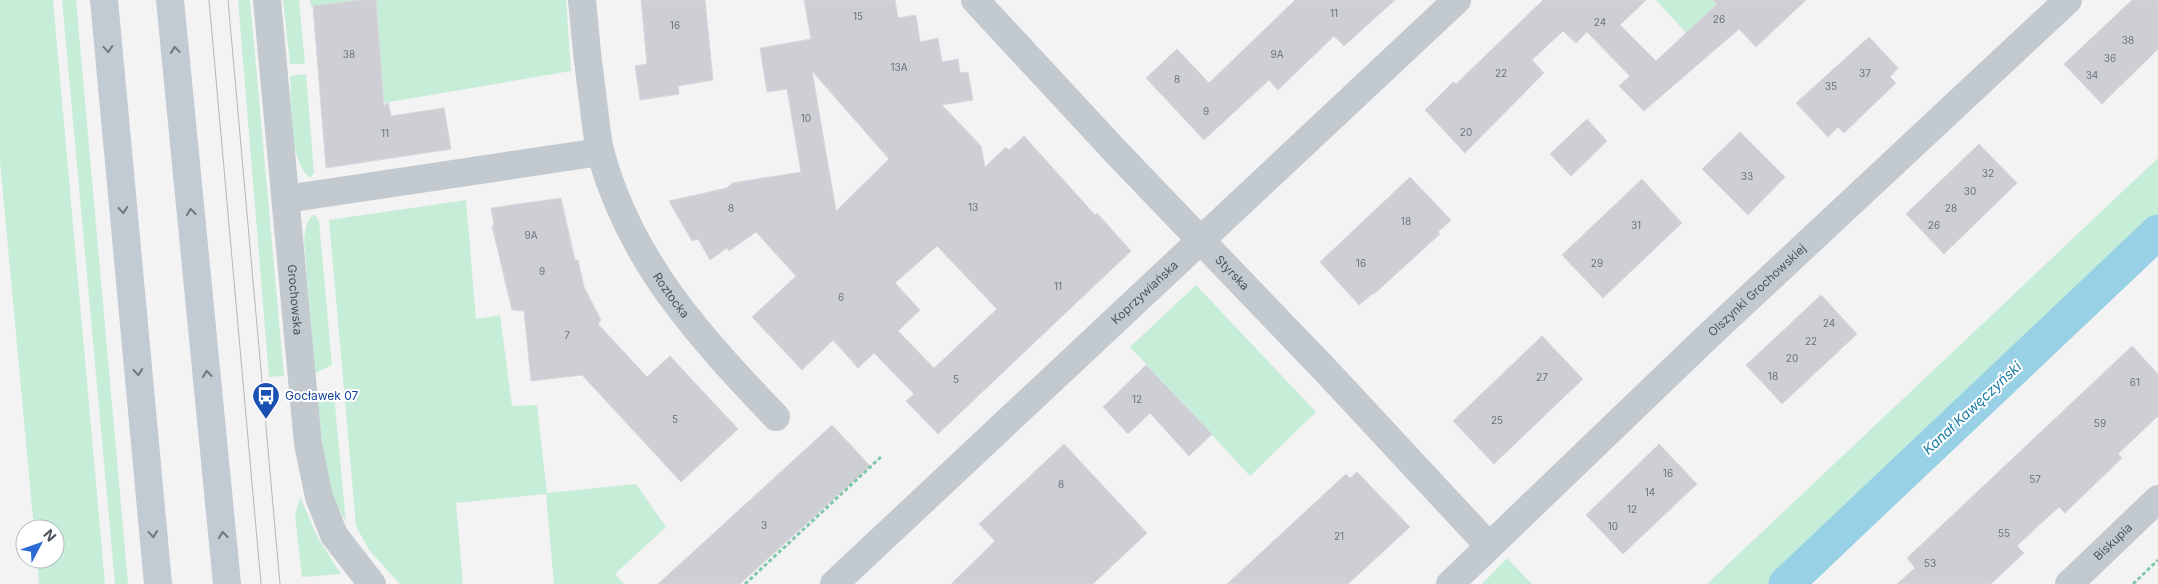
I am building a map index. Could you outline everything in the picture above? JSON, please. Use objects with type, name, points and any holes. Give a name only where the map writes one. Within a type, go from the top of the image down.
[{"type":"main road","points":[[104,0],[158,584]]},
{"type":"main road","points":[[170,0],[227,584]]},
{"type":"street","name":"Grochowska","points":[[266,0],[308,444],[319,497],[334,534],[372,584]]},
{"type":"street","name":"Roztocka","points":[[582,0],[600,152],[611,185],[630,230],[665,289],[682,313],[776,417]]},
{"type":"street","name":"Styrska","points":[[975,0],[1489,546]]},
{"type":"street","name":"Koprzywiańska","points":[[834,584],[1457,0]]},
{"type":"street","name":"Olszynki Grochowskiej","points":[[1450,584],[1720,325],[2068,0]]},
{"type":"street","points":[[286,199],[600,152]]},
{"type":"street","name":"Biskupia","points":[[2069,584],[2158,500]]},
{"type":"path","points":[[745,584],[882,456]]},
{"type":"path","points":[[2133,584],[2158,560]]},
{"type":"green space","points":[[0,0],[53,0],[105,584],[39,584],[38,569],[65,569],[65,519],[33,519],[0,161]]},
{"type":"green space","points":[[62,0],[76,0],[128,584],[115,584]]},
{"type":"green space","points":[[238,0],[250,0],[284,376],[269,377]]},
{"type":"green space","points":[[283,0],[299,0],[305,64],[290,64]]},
{"type":"green space","points":[[310,0],[361,0],[311,7]]},
{"type":"green space","points":[[376,0],[566,0],[571,71],[384,103]]},
{"type":"green space","points":[[1656,0],[1721,0],[1686,33]]},
{"type":"green space","points":[[306,74],[314,173],[310,178],[303,170],[298,159],[291,116],[290,76]]},
{"type":"green space","points":[[2158,158],[2158,250],[1812,584],[1707,584]]},
{"type":"green space","points":[[466,200],[476,319],[500,315],[512,406],[537,405],[547,493],[636,484],[666,527],[615,574],[624,584],[554,584],[546,494],[456,503],[463,584],[400,584],[369,550],[356,526],[329,220]]},
{"type":"green space","points":[[314,214],[319,221],[332,365],[315,373],[304,240],[305,229]]},
{"type":"green space","points":[[1196,285],[1316,412],[1250,476],[1130,347]]},
{"type":"green space","points":[[331,392],[334,395],[346,522],[332,492],[322,443],[317,394]]},
{"type":"green space","points":[[300,497],[318,538],[341,574],[302,577],[295,516]]},
{"type":"green space","points":[[1507,558],[1532,584],[1482,584]]},
{"type":"building","points":[[376,0],[384,106],[388,102],[391,116],[444,108],[451,149],[326,168],[313,6]]},
{"type":"building","points":[[641,0],[705,0],[713,80],[678,86],[679,94],[640,100],[635,66],[647,64]]},
{"type":"building","points":[[804,0],[895,0],[898,18],[916,15],[920,42],[938,38],[942,62],[958,59],[960,73],[968,72],[973,100],[942,105],[981,146],[985,167],[1006,147],[1009,150],[1024,136],[1095,215],[1097,213],[1131,251],[938,434],[906,401],[914,394],[874,353],[858,368],[833,340],[802,370],[752,317],[796,276],[756,232],[729,251],[727,248],[710,260],[698,239],[692,241],[669,201],[727,188],[732,183],[801,172],[787,89],[767,92],[760,48],[811,39]],"holes":[[[812,71],[889,159],[836,211]],[[937,246],[997,309],[934,368],[898,331],[920,310],[895,283]]]},
{"type":"building","points":[[1295,0],[1395,0],[1344,46],[1334,36],[1278,90],[1269,80],[1204,140],[1146,78],[1177,49],[1209,83]]},
{"type":"building","points":[[1543,0],[1646,0],[1620,25],[1656,61],[1717,4],[1713,0],[1806,0],[1756,47],[1739,29],[1644,111],[1619,86],[1630,76],[1587,32],[1576,43],[1563,31],[1532,60],[1544,73],[1465,153],[1425,110],[1453,82],[1456,84]]},
{"type":"building","points":[[2132,0],[2158,0],[2158,49],[2102,104],[2064,64]]},
{"type":"building","points":[[1869,37],[1898,68],[1890,77],[1896,83],[1844,133],[1838,127],[1828,137],[1796,103]]},
{"type":"building","points":[[1587,119],[1607,141],[1571,176],[1550,154]]},
{"type":"building","points":[[1740,132],[1785,177],[1748,215],[1702,169]]},
{"type":"building","points":[[1979,144],[2017,183],[1944,254],[1906,214]]},
{"type":"building","points":[[1410,177],[1451,220],[1438,232],[1440,234],[1373,295],[1359,305],[1320,262]]},
{"type":"building","points":[[1642,179],[1682,223],[1603,298],[1562,255]]},
{"type":"building","points":[[561,198],[575,260],[578,260],[584,287],[601,320],[598,324],[647,377],[670,356],[738,429],[681,482],[582,375],[531,381],[524,311],[512,310],[492,226],[494,225],[491,208]]},
{"type":"building","points":[[1821,295],[1857,334],[1782,404],[1746,365]]},
{"type":"building","points":[[1542,336],[1583,379],[1494,464],[1453,421]]},
{"type":"building","points":[[2132,346],[2158,374],[2158,416],[2118,454],[2122,458],[2065,513],[2059,507],[2017,546],[2024,553],[1991,584],[1897,584],[1915,568],[1907,558]]},
{"type":"building","points":[[1146,365],[1212,434],[1189,456],[1150,413],[1128,434],[1103,407]]},
{"type":"building","points":[[832,425],[870,466],[740,584],[658,584]]},
{"type":"building","points":[[1064,444],[1147,533],[1093,584],[951,584],[995,541],[979,524]]},
{"type":"building","points":[[1659,444],[1697,484],[1623,554],[1586,515]]},
{"type":"building","points":[[1357,472],[1410,527],[1348,584],[1227,584],[1346,474],[1350,478]]},
{"type":"waterway","name":"Kanał Kawęczyński","points":[[1786,584],[2158,232]]},
{"type":"tram line","points":[[209,0],[261,584]]},
{"type":"tram line","points":[[228,0],[280,584]]},
{"type":"place","name":"Gocławek 07","points":[[266,420]]}]
